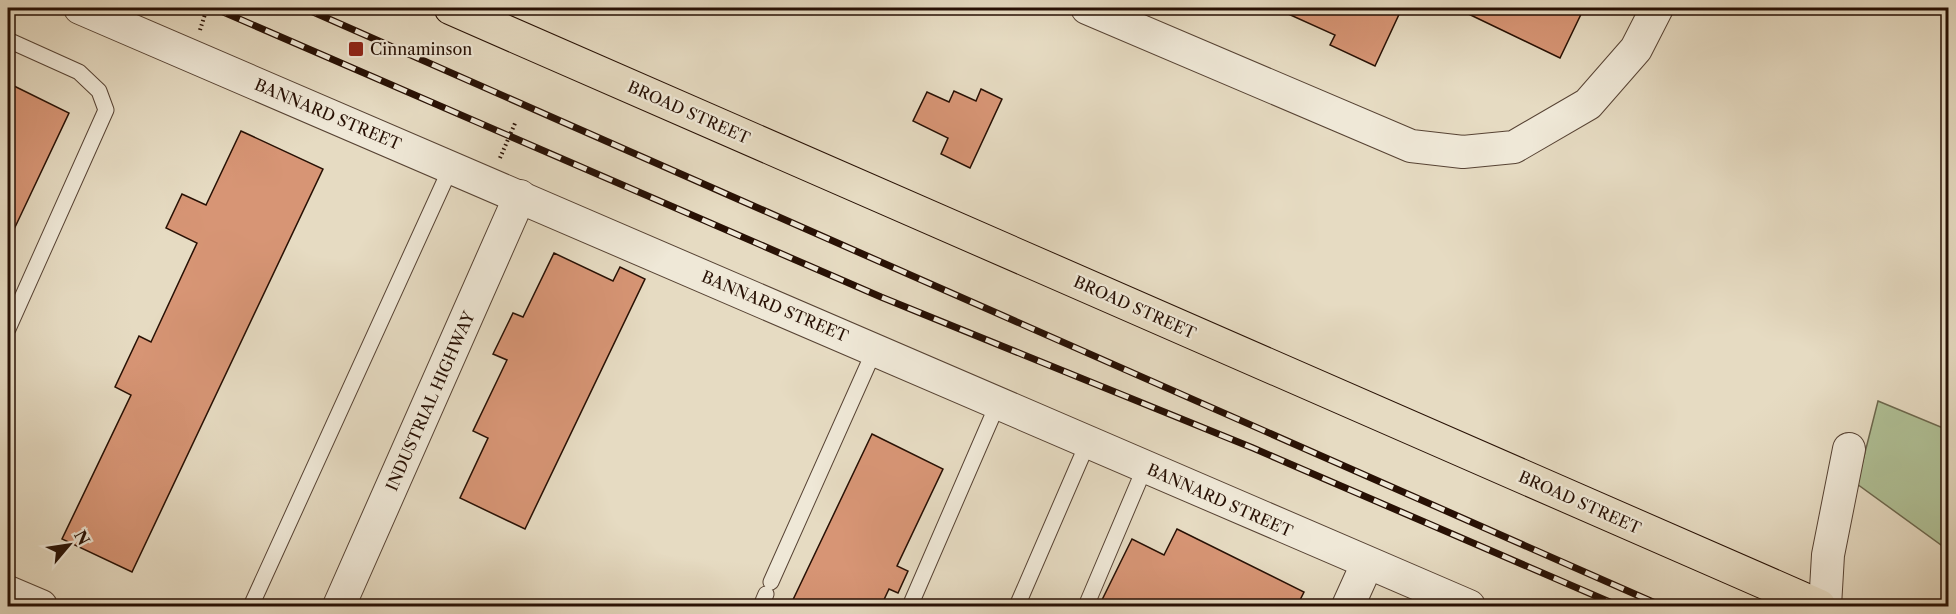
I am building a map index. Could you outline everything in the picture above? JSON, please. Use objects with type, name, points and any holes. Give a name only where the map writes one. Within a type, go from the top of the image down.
[{"type":"main road","name":"BROAD STREET","points":[[451,8],[1818,606]]},
{"type":"street","name":"BANNARD STREET","points":[[80,8],[1469,606]]},
{"type":"street","points":[[1087,8],[1411,146],[1463,152],[1514,147],[1588,104],[1636,49],[1657,8]]},
{"type":"street","name":"INDUSTRIAL HIGHWAY","points":[[339,606],[520,196]]},
{"type":"street","points":[[1825,606],[1828,555],[1849,449]]},
{"type":"street","points":[[1348,606],[1367,564]]},
{"type":"street","points":[[8,592],[41,606]]},
{"type":"lane","points":[[8,40],[79,72],[99,91],[106,110],[8,329]]},
{"type":"lane","points":[[250,606],[451,167]]},
{"type":"lane","points":[[766,594],[875,349]]},
{"type":"lane","points":[[910,606],[998,403]]},
{"type":"lane","points":[[1017,606],[1088,442]]},
{"type":"lane","points":[[1086,606],[1145,467]]},
{"type":"path","points":[[489,183],[516,121]]},
{"type":"green space","points":[[1878,401],[1948,430],[1948,550],[1857,484]]},
{"type":"building","points":[[1275,8],[1402,8],[1375,66],[1330,45],[1335,35]]},
{"type":"building","points":[[1456,8],[1584,8],[1560,58]]},
{"type":"building","points":[[8,83],[69,113],[8,242]]},
{"type":"building","points":[[981,89],[1002,99],[970,168],[941,154],[948,138],[913,121],[927,92],[949,102],[954,91],[976,101]]},
{"type":"building","points":[[241,131],[323,169],[132,572],[62,539],[131,395],[115,387],[139,336],[151,342],[197,243],[166,228],[182,194],[206,205]]},
{"type":"building","points":[[554,253],[613,281],[620,267],[645,279],[525,529],[460,498],[488,438],[473,431],[507,360],[493,354],[513,313],[523,317]]},
{"type":"building","points":[[872,434],[943,469],[897,566],[908,571],[898,593],[889,589],[881,606],[790,606]]},
{"type":"building","points":[[1177,529],[1304,592],[1297,606],[1099,606],[1132,539],[1164,555]]},
{"type":"railway","points":[[214,8],[881,297],[1253,448],[1619,606]]},
{"type":"railway","points":[[304,8],[1662,606]]},
{"type":"place","name":"Cinnaminson","points":[[356,49]]}]
